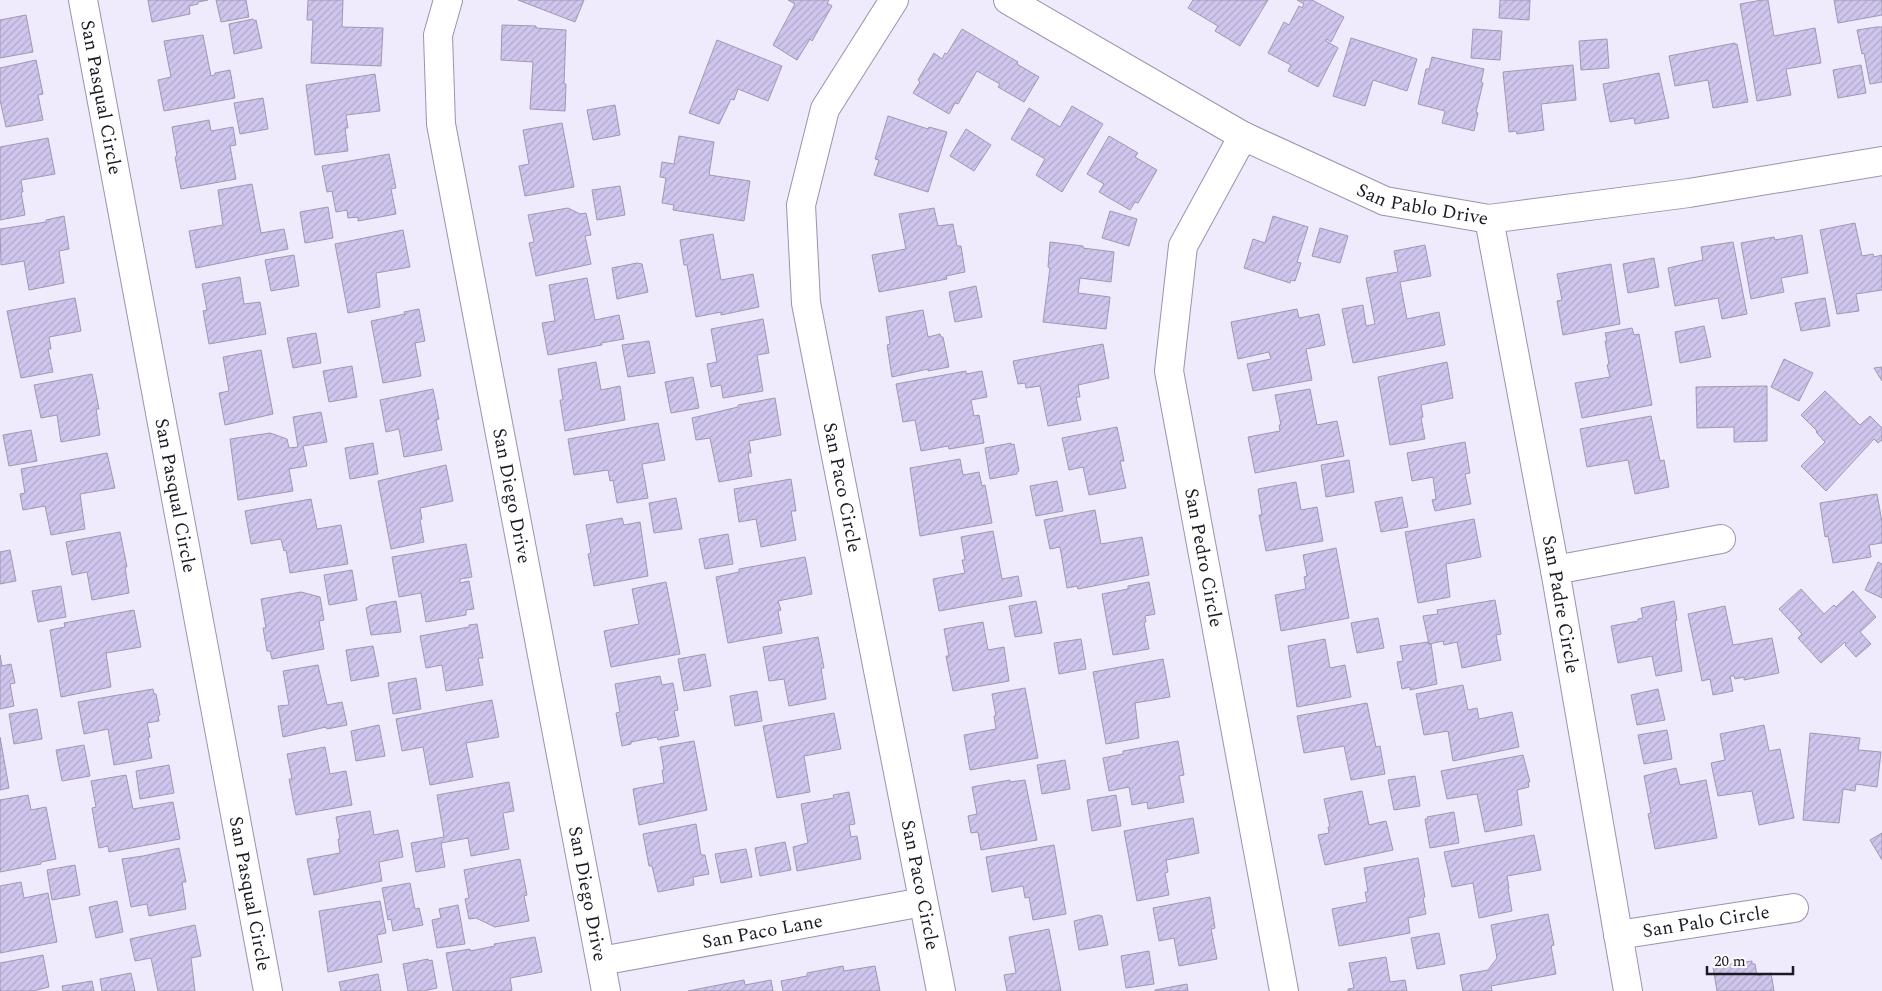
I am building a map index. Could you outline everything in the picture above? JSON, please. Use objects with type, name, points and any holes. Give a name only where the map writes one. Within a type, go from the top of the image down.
[{"type":"street","name":"San Pasqual Circle","points":[[83,0],[268,991]]},
{"type":"street","name":"San Diego Drive","points":[[448,0],[438,35],[441,124],[606,991]]},
{"type":"street","name":"San Paco Circle","points":[[894,0],[825,109],[802,205],[806,303],[942,991]]},
{"type":"street","name":"San Pablo Drive","points":[[1008,0],[1244,136],[1385,201],[1489,220],[1689,193],[1882,161]]},
{"type":"street","name":"San Pedro Circle","points":[[1244,136],[1183,246],[1169,371],[1284,991]]},
{"type":"street","name":"San Padre Circle","points":[[1489,220],[1555,570],[1628,991]]},
{"type":"street","points":[[1555,570],[1721,539]]},
{"type":"street","name":"San Paco Lane","points":[[601,962],[923,902]]},
{"type":"street","name":"San Palo Circle","points":[[1618,935],[1794,908]]},
{"type":"building","points":[[148,0],[208,0],[189,6],[190,14],[152,22]]},
{"type":"building","points":[[216,0],[246,0],[249,17],[221,22]]},
{"type":"building","points":[[308,0],[343,0],[342,27],[383,28],[381,66],[311,63],[313,20],[307,20]]},
{"type":"building","points":[[518,0],[584,0],[575,22]]},
{"type":"building","points":[[788,0],[829,0],[827,3],[832,6],[812,41],[810,39],[797,60],[773,45],[795,4]]},
{"type":"building","points":[[1193,0],[1268,0],[1240,46],[1215,31],[1218,26],[1188,8]]},
{"type":"building","points":[[1297,0],[1312,0],[1344,17],[1331,42],[1327,39],[1326,41],[1338,48],[1318,87],[1288,71],[1291,65],[1268,53],[1284,22],[1289,25],[1299,6],[1302,8],[1304,4]]},
{"type":"building","points":[[1500,0],[1530,0],[1529,20],[1499,18]]},
{"type":"building","points":[[1768,0],[1774,36],[1815,28],[1821,63],[1786,69],[1791,95],[1757,101],[1740,4]]},
{"type":"building","points":[[1834,0],[1882,0],[1882,15],[1838,23]]},
{"type":"building","points":[[26,15],[33,52],[0,58],[0,20]]},
{"type":"building","points":[[253,19],[254,21],[256,20],[262,48],[234,54],[229,24]]},
{"type":"building","points":[[502,25],[536,26],[536,28],[566,30],[565,111],[530,109],[533,62],[501,60]]},
{"type":"building","points":[[1882,27],[1882,82],[1870,84],[1857,30]]},
{"type":"building","points":[[962,29],[1018,62],[1017,64],[1039,77],[1024,102],[998,87],[1000,84],[977,71],[958,104],[955,103],[949,114],[913,93],[920,82],[918,80],[934,53],[942,59]]},
{"type":"building","points":[[1473,29],[1502,31],[1500,60],[1471,58]]},
{"type":"building","points":[[203,35],[211,76],[215,75],[215,73],[230,70],[235,98],[164,111],[158,80],[171,77],[164,41]]},
{"type":"building","points":[[1351,38],[1417,59],[1407,91],[1373,80],[1365,106],[1333,96]]},
{"type":"building","points":[[1607,39],[1609,68],[1581,70],[1579,41]]},
{"type":"building","points":[[717,40],[782,66],[768,101],[738,89],[734,100],[731,99],[719,124],[689,113]]},
{"type":"building","points":[[1735,43],[1735,45],[1737,44],[1748,102],[1713,108],[1708,80],[1675,86],[1669,56]]},
{"type":"building","points":[[1432,57],[1484,69],[1474,131],[1442,123],[1445,111],[1418,104],[1426,69],[1429,69]]},
{"type":"building","points":[[36,60],[43,94],[38,95],[43,120],[6,127],[0,100],[0,68]]},
{"type":"building","points":[[1573,65],[1576,100],[1541,104],[1544,130],[1517,134],[1516,131],[1509,132],[1503,72]]},
{"type":"building","points":[[1861,65],[1866,93],[1838,98],[1833,70]]},
{"type":"building","points":[[1659,73],[1669,118],[1635,124],[1634,118],[1610,122],[1603,84]]},
{"type":"building","points":[[375,74],[380,111],[346,115],[348,128],[345,128],[348,151],[315,155],[306,85]]},
{"type":"building","points":[[263,98],[268,129],[240,134],[234,103]]},
{"type":"building","points":[[615,105],[620,135],[593,140],[587,110]]},
{"type":"building","points":[[1072,106],[1103,124],[1062,192],[1036,175],[1045,159],[1011,139],[1029,108],[1060,127]]},
{"type":"building","points":[[888,116],[928,129],[929,127],[947,132],[928,192],[874,175],[879,160],[875,159]]},
{"type":"building","points":[[209,120],[211,131],[233,127],[236,145],[230,146],[236,179],[181,189],[172,127]]},
{"type":"building","points":[[562,123],[574,187],[525,196],[519,166],[529,164],[523,130]]},
{"type":"building","points":[[966,129],[991,145],[974,171],[950,156]]},
{"type":"building","points":[[679,136],[714,142],[709,175],[750,181],[744,221],[673,210],[674,205],[662,203],[666,178],[660,177],[662,162],[674,164]]},
{"type":"building","points":[[1109,136],[1138,153],[1135,157],[1157,170],[1138,203],[1135,202],[1130,210],[1099,192],[1104,184],[1087,174]]},
{"type":"building","points":[[48,138],[55,174],[21,180],[25,215],[0,220],[0,147]]},
{"type":"building","points":[[389,154],[396,188],[391,189],[396,214],[358,221],[358,217],[348,218],[347,210],[336,212],[332,191],[327,192],[322,166]]},
{"type":"building","points":[[252,184],[261,233],[284,229],[288,249],[196,268],[189,231],[223,225],[218,190]]},
{"type":"building","points":[[620,186],[625,215],[597,220],[592,190]]},
{"type":"building","points":[[328,207],[333,238],[305,243],[300,212]]},
{"type":"building","points":[[568,208],[580,214],[586,213],[591,235],[585,236],[591,264],[536,276],[529,243],[534,242],[528,215]]},
{"type":"building","points":[[934,208],[938,226],[953,224],[957,246],[961,246],[965,272],[946,276],[947,279],[879,292],[872,255],[906,249],[899,214]]},
{"type":"building","points":[[1110,211],[1137,219],[1129,246],[1102,238]]},
{"type":"building","points":[[64,216],[69,249],[59,251],[64,283],[29,290],[24,261],[1,265],[0,229],[46,222],[46,220]]},
{"type":"building","points":[[1273,216],[1308,227],[1297,262],[1301,263],[1295,281],[1291,280],[1290,283],[1244,268],[1253,239],[1265,243]]},
{"type":"building","points":[[1855,223],[1862,256],[1873,254],[1874,257],[1882,255],[1882,290],[1856,294],[1859,311],[1837,314],[1820,230]]},
{"type":"building","points":[[1320,228],[1348,236],[1340,263],[1312,256]]},
{"type":"building","points":[[403,230],[410,267],[376,273],[380,307],[348,313],[335,244]]},
{"type":"building","points":[[713,234],[721,280],[753,274],[759,307],[721,315],[721,312],[696,317],[687,265],[684,265],[680,240]]},
{"type":"building","points":[[1802,235],[1808,273],[1781,278],[1784,292],[1751,299],[1741,243],[1774,237],[1775,240]]},
{"type":"building","points":[[1050,242],[1114,252],[1111,282],[1080,278],[1078,293],[1110,297],[1106,329],[1043,322],[1050,268],[1048,267]]},
{"type":"building","points":[[1733,242],[1747,314],[1722,319],[1718,298],[1675,306],[1668,268],[1703,260],[1701,247]]},
{"type":"building","points":[[1425,245],[1431,276],[1400,282],[1407,319],[1439,312],[1445,345],[1353,363],[1342,309],[1363,305],[1366,326],[1375,324],[1366,278],[1398,272],[1394,251]]},
{"type":"building","points":[[294,255],[299,286],[271,291],[265,260]]},
{"type":"building","points":[[1654,258],[1659,287],[1628,293],[1623,264]]},
{"type":"building","points":[[637,263],[642,264],[648,292],[617,299],[612,268]]},
{"type":"building","points":[[1611,264],[1620,324],[1563,335],[1557,301],[1562,300],[1557,274]]},
{"type":"building","points":[[240,277],[244,304],[260,302],[266,334],[209,344],[203,311],[207,310],[202,284]]},
{"type":"building","points":[[587,278],[595,320],[619,315],[624,339],[548,355],[542,323],[555,321],[549,285]]},
{"type":"building","points":[[976,286],[982,317],[955,322],[949,292]]},
{"type":"building","points":[[75,298],[81,331],[49,337],[51,349],[48,349],[53,372],[21,378],[7,311]]},
{"type":"building","points":[[1825,298],[1830,326],[1801,331],[1795,303]]},
{"type":"building","points":[[419,309],[425,341],[415,343],[421,376],[383,383],[371,321]]},
{"type":"building","points":[[1297,309],[1299,318],[1319,314],[1325,345],[1306,349],[1312,380],[1253,391],[1247,364],[1271,359],[1269,352],[1238,359],[1231,322]]},
{"type":"building","points":[[923,310],[928,337],[940,334],[943,337],[949,367],[928,371],[928,369],[892,377],[887,345],[890,344],[886,317]]},
{"type":"building","points":[[763,319],[769,353],[757,355],[763,391],[723,398],[721,385],[711,387],[707,364],[717,362],[711,329]]},
{"type":"building","points":[[1704,326],[1711,357],[1680,363],[1675,332]]},
{"type":"building","points":[[1632,328],[1634,335],[1639,334],[1652,405],[1582,418],[1575,383],[1610,377],[1607,365],[1609,364],[1605,333]]},
{"type":"building","points":[[316,333],[321,363],[293,368],[287,338]]},
{"type":"building","points":[[649,341],[655,373],[628,377],[622,345]]},
{"type":"building","points":[[1103,344],[1109,378],[1078,385],[1080,397],[1076,397],[1081,420],[1048,426],[1040,386],[1026,388],[1025,383],[1018,384],[1013,361]]},
{"type":"building","points":[[261,350],[273,414],[225,425],[219,393],[229,391],[223,357]]},
{"type":"building","points":[[1784,359],[1813,373],[1799,401],[1771,387]]},
{"type":"building","points":[[596,362],[601,390],[620,386],[625,420],[565,431],[558,369]]},
{"type":"building","points":[[1447,362],[1453,398],[1421,405],[1423,417],[1421,418],[1425,439],[1390,445],[1378,377]]},
{"type":"building","points":[[352,366],[357,397],[329,402],[323,371]]},
{"type":"building","points":[[1882,367],[1882,381],[1874,368]]},
{"type":"building","points":[[966,371],[966,374],[982,371],[987,397],[971,400],[974,416],[979,415],[984,443],[949,449],[948,446],[921,451],[915,420],[903,422],[896,384]]},
{"type":"building","points":[[92,374],[99,409],[96,409],[100,435],[61,442],[57,415],[41,418],[34,385]]},
{"type":"building","points":[[693,377],[699,408],[671,413],[665,382]]},
{"type":"building","points":[[1767,386],[1767,441],[1734,442],[1734,427],[1697,428],[1696,387]]},
{"type":"building","points":[[433,389],[439,419],[436,420],[442,450],[404,457],[399,429],[386,432],[380,400]]},
{"type":"building","points":[[1310,389],[1317,425],[1337,421],[1344,456],[1255,473],[1248,437],[1280,431],[1279,425],[1281,425],[1275,395]]},
{"type":"building","points":[[1825,391],[1860,425],[1870,416],[1882,428],[1882,440],[1878,443],[1874,439],[1826,491],[1801,466],[1825,442],[1801,415]]},
{"type":"building","points":[[775,398],[781,435],[749,441],[751,453],[748,453],[752,476],[719,482],[710,438],[696,440],[692,418],[738,407],[738,405]]},
{"type":"building","points":[[321,412],[327,442],[303,446],[307,466],[289,469],[293,491],[238,500],[230,439],[270,433],[287,439],[289,448],[298,447],[293,417]]},
{"type":"building","points":[[1651,416],[1660,461],[1664,460],[1669,487],[1635,494],[1628,460],[1587,467],[1580,429]]},
{"type":"building","points":[[658,423],[665,460],[642,464],[648,498],[617,503],[613,480],[610,481],[608,470],[574,475],[568,439]]},
{"type":"building","points":[[1117,427],[1124,461],[1120,461],[1126,488],[1089,495],[1083,467],[1069,470],[1062,438]]},
{"type":"building","points":[[31,430],[37,461],[9,466],[3,435]]},
{"type":"building","points":[[1465,442],[1470,473],[1465,474],[1471,504],[1435,511],[1432,500],[1436,499],[1433,477],[1412,481],[1407,453]]},
{"type":"building","points":[[373,443],[378,474],[350,479],[345,448]]},
{"type":"building","points":[[1011,443],[1011,445],[1014,444],[1019,471],[1017,474],[990,479],[985,448]]},
{"type":"building","points":[[107,453],[115,488],[80,494],[85,529],[51,535],[45,506],[23,510],[20,494],[25,493],[21,469]]},
{"type":"building","points":[[960,459],[963,475],[979,472],[982,486],[985,485],[992,523],[920,536],[910,468]]},
{"type":"building","points":[[1349,460],[1354,492],[1326,497],[1321,465]]},
{"type":"building","points":[[446,465],[453,501],[420,508],[424,542],[391,549],[378,481]]},
{"type":"building","points":[[791,479],[796,511],[791,511],[796,540],[761,547],[756,519],[739,522],[734,489]]},
{"type":"building","points":[[1057,481],[1063,511],[1036,516],[1030,486]]},
{"type":"building","points":[[1296,482],[1301,510],[1317,507],[1323,541],[1266,551],[1259,515],[1262,515],[1258,489]]},
{"type":"building","points":[[1877,494],[1882,522],[1882,543],[1869,545],[1871,557],[1833,563],[1828,536],[1825,537],[1820,503]]},
{"type":"building","points":[[1402,497],[1408,527],[1381,532],[1375,502]]},
{"type":"building","points":[[676,498],[682,529],[654,533],[649,503]]},
{"type":"building","points":[[311,499],[317,529],[341,525],[348,564],[290,573],[286,550],[284,551],[281,539],[251,544],[245,511]]},
{"type":"building","points":[[1095,510],[1101,544],[1142,537],[1149,575],[1078,589],[1077,586],[1067,588],[1060,547],[1050,549],[1044,520]]},
{"type":"building","points":[[622,518],[624,525],[640,522],[648,576],[594,586],[588,554],[591,553],[586,525]]},
{"type":"building","points":[[1474,519],[1481,557],[1446,564],[1450,597],[1418,603],[1405,532]]},
{"type":"building","points":[[993,531],[1002,579],[1018,576],[1022,596],[939,611],[933,579],[965,573],[962,560],[965,560],[961,537]]},
{"type":"building","points":[[120,532],[127,567],[125,567],[129,593],[92,600],[87,572],[72,575],[66,542]]},
{"type":"building","points":[[728,534],[733,564],[705,569],[699,539]]},
{"type":"building","points":[[466,544],[472,577],[460,579],[460,583],[469,581],[474,609],[466,610],[466,615],[426,622],[421,593],[399,597],[392,557]]},
{"type":"building","points":[[1336,548],[1349,618],[1281,631],[1275,595],[1306,589],[1304,577],[1307,576],[1303,555]]},
{"type":"building","points":[[10,550],[16,581],[0,584],[0,552]]},
{"type":"building","points":[[805,557],[812,594],[778,601],[781,610],[778,611],[782,633],[728,643],[716,577],[739,572],[739,569]]},
{"type":"building","points":[[1878,562],[1882,564],[1882,598],[1865,590]]},
{"type":"building","points":[[352,570],[357,600],[329,605],[324,575]]},
{"type":"building","points":[[666,582],[680,654],[611,667],[604,631],[639,624],[632,589]]},
{"type":"building","points":[[1149,582],[1155,614],[1145,616],[1146,622],[1144,622],[1149,649],[1113,655],[1102,594],[1128,589],[1128,586]]},
{"type":"building","points":[[61,586],[66,617],[38,622],[32,591]]},
{"type":"building","points":[[1801,589],[1824,614],[1834,605],[1836,607],[1853,591],[1876,617],[1860,632],[1871,644],[1856,657],[1845,645],[1845,642],[1821,663],[1798,638],[1802,634],[1779,609]]},
{"type":"building","points":[[301,592],[320,597],[324,620],[319,621],[324,649],[272,659],[270,651],[267,651],[263,628],[266,628],[261,599]]},
{"type":"building","points":[[1495,600],[1501,634],[1496,635],[1501,660],[1462,668],[1457,642],[1444,645],[1443,641],[1429,644],[1423,616],[1438,614],[1437,610]]},
{"type":"building","points":[[396,601],[401,632],[371,635],[366,608]]},
{"type":"building","points":[[1036,601],[1042,633],[1015,637],[1009,606]]},
{"type":"building","points":[[1674,601],[1682,671],[1656,676],[1652,656],[1618,663],[1611,626],[1638,621],[1638,619],[1643,618],[1641,608]]},
{"type":"building","points":[[1725,606],[1733,645],[1772,638],[1779,673],[1744,680],[1744,677],[1735,679],[1734,676],[1730,676],[1733,691],[1713,695],[1710,679],[1702,681],[1688,614]]},
{"type":"building","points":[[134,610],[141,647],[106,653],[111,687],[61,697],[50,630],[65,627],[64,623]]},
{"type":"building","points":[[1378,618],[1384,648],[1357,653],[1351,623]]},
{"type":"building","points":[[983,622],[988,650],[1004,647],[1009,681],[953,691],[946,656],[949,656],[944,629]]},
{"type":"building","points":[[477,624],[483,658],[478,658],[483,685],[446,691],[442,665],[426,668],[420,636]]},
{"type":"building","points":[[818,637],[824,668],[821,668],[826,699],[789,706],[784,679],[769,681],[763,647]]},
{"type":"building","points":[[1081,639],[1086,669],[1059,674],[1054,643]]},
{"type":"building","points":[[1325,639],[1330,668],[1345,665],[1351,697],[1297,707],[1288,646]]},
{"type":"building","points":[[1428,642],[1428,644],[1431,644],[1437,684],[1410,690],[1410,687],[1402,689],[1397,662],[1403,661],[1400,646]]},
{"type":"building","points":[[373,646],[379,676],[351,681],[346,650]]},
{"type":"building","points":[[705,654],[711,686],[684,691],[678,659]]},
{"type":"building","points":[[0,655],[2,666],[11,664],[15,683],[10,684],[14,706],[0,709]]},
{"type":"building","points":[[1163,659],[1170,697],[1135,703],[1139,738],[1106,744],[1093,672]]},
{"type":"building","points":[[318,665],[327,705],[342,702],[347,725],[327,729],[326,727],[283,737],[278,706],[289,705],[283,671]]},
{"type":"building","points":[[660,676],[662,685],[673,683],[678,710],[674,711],[679,736],[658,740],[657,737],[631,742],[631,744],[622,746],[616,713],[620,712],[615,684]]},
{"type":"building","points":[[416,678],[421,709],[393,714],[388,683]]},
{"type":"building","points":[[1463,685],[1468,710],[1477,708],[1479,719],[1512,712],[1519,747],[1453,761],[1448,731],[1424,735],[1416,694]]},
{"type":"building","points":[[1025,688],[1038,758],[970,770],[964,735],[996,729],[992,694]]},
{"type":"building","points":[[153,689],[154,694],[156,694],[160,715],[158,716],[159,721],[147,723],[152,758],[114,765],[108,729],[84,734],[78,702]]},
{"type":"building","points":[[1658,689],[1665,720],[1637,725],[1631,695]]},
{"type":"building","points":[[757,691],[762,721],[735,726],[730,696]]},
{"type":"building","points":[[492,700],[499,737],[466,743],[473,777],[430,785],[423,747],[402,751],[396,719]]},
{"type":"building","points":[[1367,703],[1376,747],[1380,746],[1385,774],[1351,780],[1344,746],[1304,753],[1297,716]]},
{"type":"building","points":[[37,709],[42,739],[14,744],[9,714]]},
{"type":"building","points":[[834,713],[841,749],[804,756],[810,792],[777,798],[763,726]]},
{"type":"building","points":[[379,725],[385,756],[356,761],[351,731]]},
{"type":"building","points":[[1764,725],[1769,751],[1780,749],[1794,818],[1759,825],[1752,791],[1718,796],[1711,763],[1725,760],[1720,734]]},
{"type":"building","points":[[1667,730],[1672,759],[1644,764],[1638,735]]},
{"type":"building","points":[[1810,733],[1860,738],[1858,750],[1881,752],[1877,787],[1856,784],[1855,791],[1843,789],[1839,823],[1803,820]]},
{"type":"building","points":[[0,737],[9,788],[0,790]]},
{"type":"building","points":[[694,741],[707,810],[639,825],[633,789],[664,783],[660,747]]},
{"type":"building","points":[[1178,741],[1184,775],[1179,776],[1184,802],[1148,809],[1147,802],[1132,805],[1129,787],[1109,791],[1103,758],[1123,754],[1123,751]]},
{"type":"building","points":[[84,745],[90,776],[62,781],[56,750]]},
{"type":"building","points":[[325,747],[330,774],[346,771],[352,805],[296,815],[289,779],[292,779],[287,754]]},
{"type":"building","points":[[1523,755],[1530,782],[1528,782],[1529,787],[1517,790],[1522,825],[1485,832],[1477,794],[1447,799],[1441,771]]},
{"type":"building","points":[[1065,760],[1070,789],[1042,794],[1037,765]]},
{"type":"building","points":[[169,765],[174,793],[140,799],[136,771]]},
{"type":"building","points":[[1676,768],[1680,785],[1706,780],[1717,838],[1655,849],[1648,814],[1651,813],[1644,776]]},
{"type":"building","points":[[126,775],[133,809],[173,802],[180,839],[109,852],[108,846],[99,848],[92,808],[96,807],[91,781]]},
{"type":"building","points":[[1415,776],[1420,806],[1394,810],[1388,780]]},
{"type":"building","points":[[1010,780],[1010,782],[1025,780],[1037,840],[981,850],[978,832],[971,833],[968,816],[977,814],[972,787]]},
{"type":"building","points":[[509,782],[514,811],[503,813],[509,849],[471,856],[468,838],[441,843],[445,867],[416,872],[411,843],[444,837],[437,795]]},
{"type":"building","points":[[1362,791],[1369,825],[1386,821],[1393,850],[1325,865],[1318,835],[1329,833],[1328,827],[1330,827],[1324,799]]},
{"type":"building","points":[[849,792],[855,824],[849,825],[851,837],[857,836],[861,859],[797,871],[793,847],[808,843],[801,804],[834,798],[833,795]]},
{"type":"building","points":[[28,795],[31,810],[46,807],[56,859],[0,872],[0,800]]},
{"type":"building","points":[[1116,795],[1121,826],[1092,831],[1087,800]]},
{"type":"building","points":[[370,811],[374,835],[398,830],[403,857],[379,862],[382,881],[314,895],[307,859],[340,853],[338,839],[340,839],[336,817]]},
{"type":"building","points":[[1454,812],[1459,843],[1430,848],[1425,819]]},
{"type":"building","points":[[1193,818],[1199,853],[1166,860],[1168,872],[1165,873],[1169,895],[1137,901],[1124,831]]},
{"type":"building","points":[[696,824],[701,855],[705,855],[709,874],[693,877],[694,885],[658,892],[652,866],[649,866],[643,834]]},
{"type":"building","points":[[1882,833],[1882,860],[1870,840]]},
{"type":"building","points":[[1534,835],[1541,870],[1507,876],[1512,911],[1479,918],[1473,883],[1452,887],[1444,852]]},
{"type":"building","points":[[785,842],[791,870],[760,876],[755,848]]},
{"type":"building","points":[[1054,845],[1066,914],[1033,920],[1029,897],[1025,898],[1023,886],[992,892],[986,857]]},
{"type":"building","points":[[179,848],[186,882],[182,882],[186,909],[149,916],[147,904],[131,907],[122,859]]},
{"type":"building","points":[[746,849],[752,877],[721,883],[715,854]]},
{"type":"building","points":[[1418,858],[1426,914],[1408,918],[1410,933],[1339,946],[1332,909],[1367,902],[1365,892],[1368,892],[1364,868]]},
{"type":"building","points":[[520,859],[527,895],[524,896],[529,921],[495,927],[476,918],[469,919],[465,899],[469,898],[464,870]]},
{"type":"building","points":[[75,865],[80,895],[52,900],[47,870]]},
{"type":"building","points":[[21,882],[24,898],[48,893],[57,942],[0,953],[0,886]]},
{"type":"building","points":[[410,883],[415,909],[419,908],[423,925],[393,931],[391,919],[388,920],[382,888]]},
{"type":"building","points":[[1210,897],[1215,928],[1211,929],[1217,959],[1179,966],[1174,938],[1159,941],[1153,908]]},
{"type":"building","points":[[117,901],[123,932],[96,938],[89,907]]},
{"type":"building","points":[[380,901],[386,933],[377,935],[382,962],[328,972],[319,911]]},
{"type":"building","points":[[458,905],[465,944],[437,948],[432,920],[441,918],[439,909]]},
{"type":"building","points":[[1548,914],[1554,945],[1551,946],[1556,974],[1491,986],[1492,991],[1463,991],[1460,975],[1488,970],[1497,958],[1491,925]]},
{"type":"building","points":[[1098,915],[1102,916],[1108,945],[1079,950],[1074,921]]},
{"type":"building","points":[[195,925],[201,956],[191,958],[195,991],[158,991],[151,958],[135,961],[130,939]]},
{"type":"building","points":[[1049,929],[1061,991],[1007,991],[1004,975],[1016,973],[1009,937]]},
{"type":"building","points":[[1439,933],[1445,964],[1417,969],[1411,938]]},
{"type":"building","points":[[535,937],[542,972],[510,978],[512,990],[509,991],[453,991],[446,953],[470,949],[470,951],[495,946],[494,944]]},
{"type":"building","points":[[1149,951],[1154,984],[1126,988],[1121,956]]},
{"type":"building","points":[[43,955],[49,987],[33,991],[0,991],[0,963]]},
{"type":"building","points":[[1386,957],[1390,982],[1405,980],[1407,991],[1348,991],[1348,989],[1354,988],[1349,963]]},
{"type":"building","points":[[428,959],[429,961],[432,960],[437,988],[423,991],[408,991],[403,964]]},
{"type":"building","points":[[1752,961],[1752,964],[1755,964],[1757,976],[1771,973],[1774,991],[1717,991],[1713,967]]},
{"type":"building","points":[[843,966],[844,971],[875,966],[880,991],[783,991],[781,981],[807,976],[807,973]]},
{"type":"building","points":[[131,973],[135,991],[102,991],[100,979]]},
{"type":"building","points":[[378,974],[381,991],[341,991],[339,982]]},
{"type":"building","points":[[744,980],[745,985],[771,980],[773,991],[688,991]]},
{"type":"building","points":[[92,981],[94,991],[63,991],[62,986]]},
{"type":"building","points":[[1187,984],[1188,991],[1155,991],[1155,990]]}]
